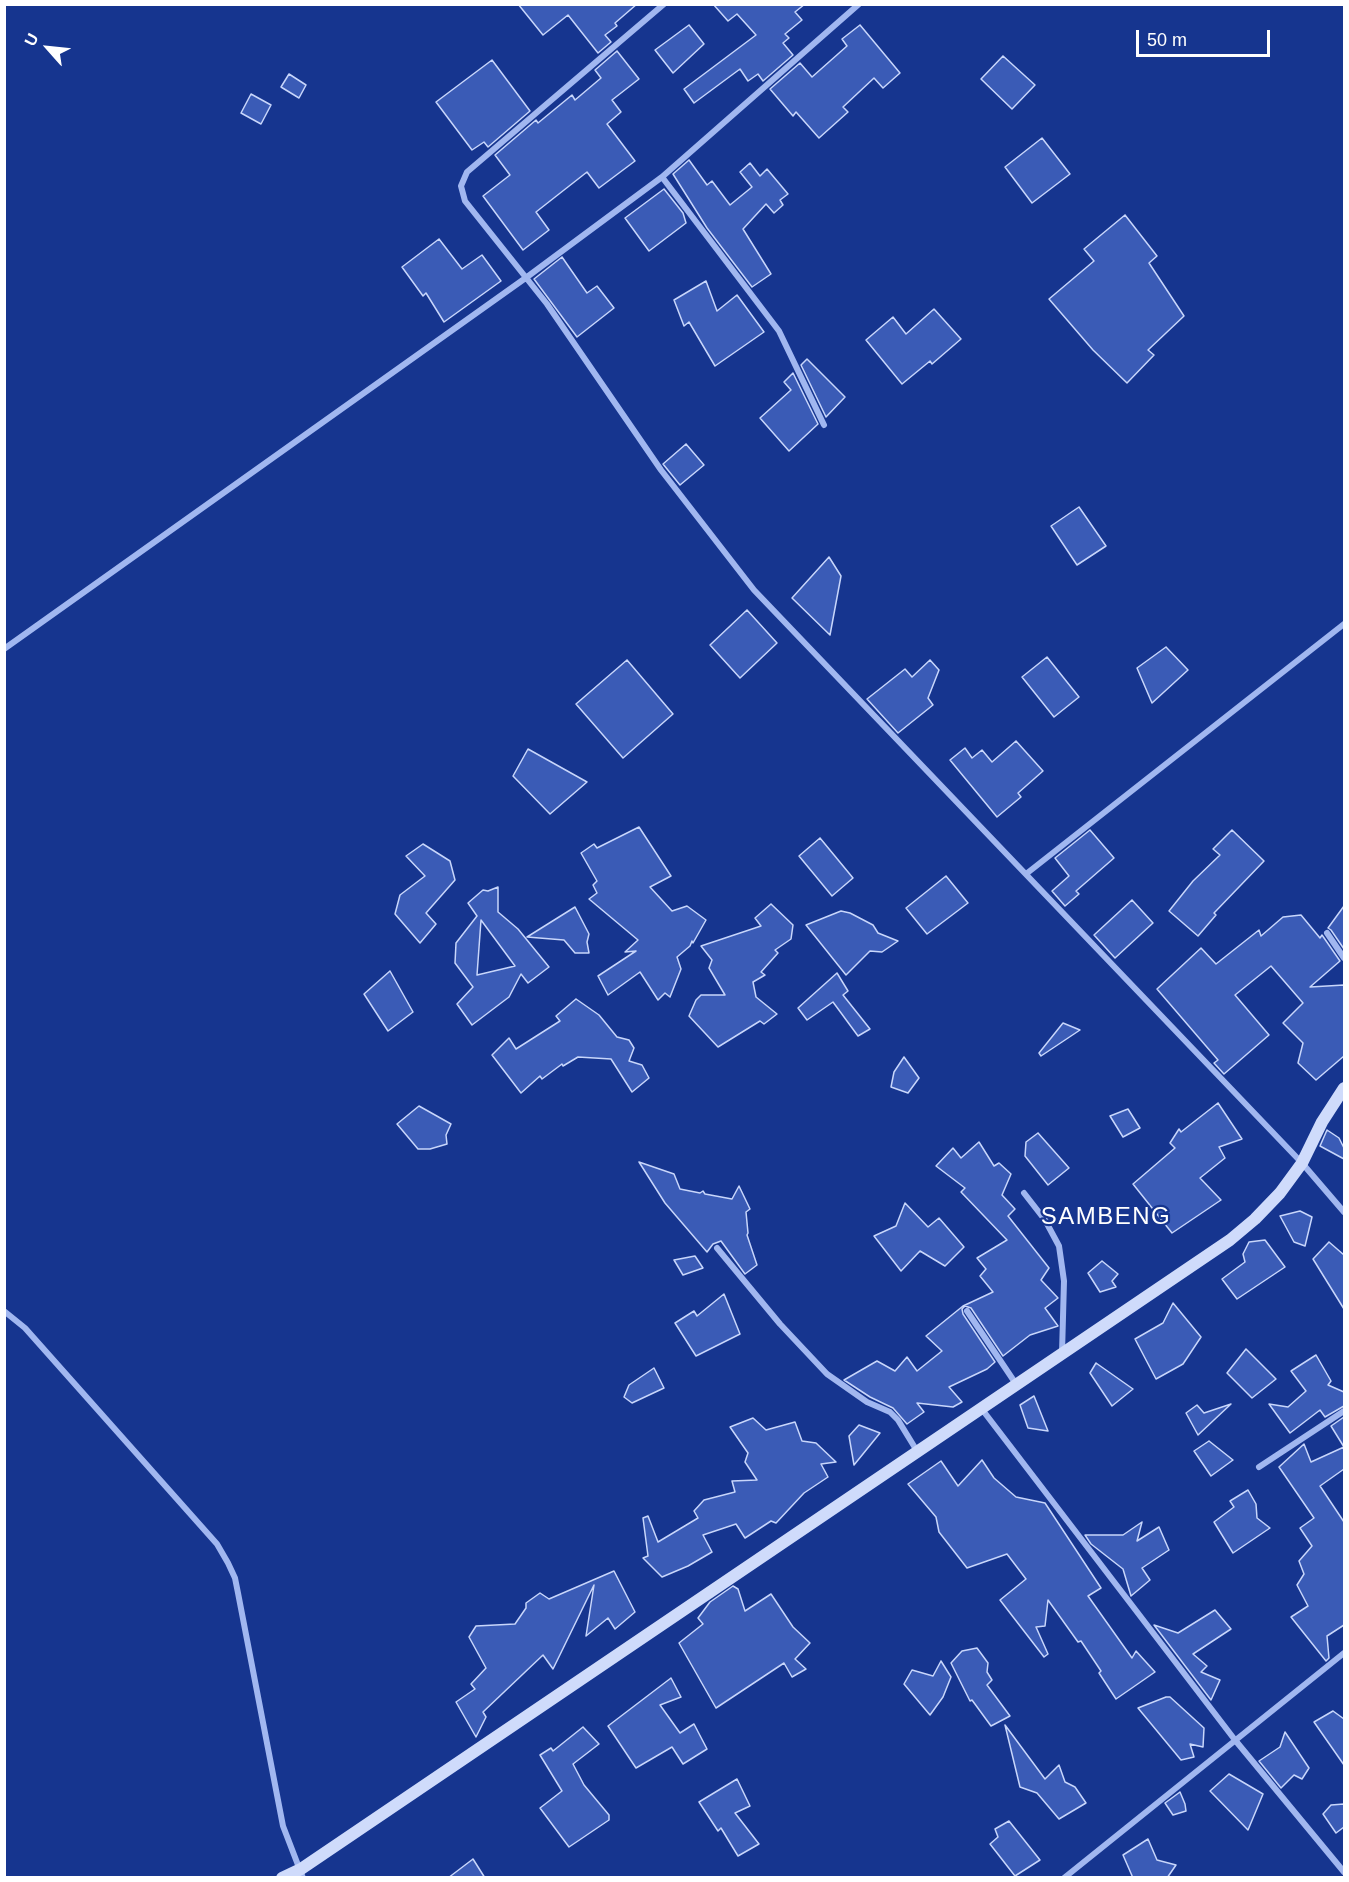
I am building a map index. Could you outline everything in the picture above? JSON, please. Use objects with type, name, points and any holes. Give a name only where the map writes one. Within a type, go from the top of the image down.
[{"type":"street","points":[[664,4],[467,172],[461,186],[465,201],[527,277],[661,470],[754,590],[1302,1163],[1344,1212]]},
{"type":"street","points":[[4,649],[527,277],[663,177],[859,4]]},
{"type":"street","points":[[663,177],[778,331],[824,425]]},
{"type":"street","points":[[1026,874],[1344,624]]},
{"type":"street","points":[[1327,933],[1344,958]]},
{"type":"street","points":[[282,1878],[302,1873],[917,1451],[1230,1240],[1255,1220],[1280,1193],[1302,1163],[1322,1122],[1344,1088]]},
{"type":"street","points":[[1024,1193],[1045,1220],[1059,1246],[1064,1281],[1062,1354]]},
{"type":"street","points":[[717,1248],[780,1324],[826,1374],[867,1402],[890,1412],[898,1420],[917,1451]]},
{"type":"street","points":[[4,1311],[25,1328],[217,1544],[228,1563],[235,1578],[283,1826],[302,1873]]},
{"type":"street","points":[[967,1311],[1016,1384]]},
{"type":"street","points":[[981,1408],[1235,1740],[1344,1872]]},
{"type":"street","points":[[1259,1467],[1344,1411]]},
{"type":"street","points":[[1064,1878],[1344,1653]]},
{"type":"building","points":[[518,4],[637,4],[615,23],[617,26],[605,35],[611,42],[598,53],[568,15],[543,35]]},
{"type":"building","points":[[713,4],[805,4],[795,12],[802,20],[785,34],[789,38],[783,43],[793,55],[763,81],[758,74],[748,81],[740,69],[694,103],[684,89],[756,35],[737,14],[728,21]]},
{"type":"building","points":[[689,25],[704,44],[673,73],[655,50]]},
{"type":"building","points":[[860,25],[900,73],[883,88],[874,78],[843,107],[848,112],[819,138],[796,112],[793,116],[770,89],[800,63],[812,77],[847,46],[842,39]]},
{"type":"building","points":[[617,51],[639,79],[612,100],[621,112],[607,124],[635,161],[599,188],[587,172],[536,212],[549,230],[523,250],[483,196],[510,175],[495,155],[536,120],[538,123],[572,95],[575,100],[601,78],[595,70]]},
{"type":"building","points":[[1003,56],[1035,85],[1012,109],[981,79]]},
{"type":"building","points":[[492,60],[530,111],[488,147],[484,142],[472,150],[436,102]]},
{"type":"building","points":[[289,74],[306,85],[299,98],[281,87]]},
{"type":"building","points":[[251,94],[271,105],[261,124],[241,113]]},
{"type":"building","points":[[1042,138],[1070,174],[1032,203],[1005,167]]},
{"type":"building","points":[[689,160],[707,185],[712,181],[730,205],[752,187],[740,172],[750,163],[760,176],[767,169],[788,194],[780,200],[783,205],[774,213],[766,204],[743,229],[771,274],[752,287],[707,228],[673,174]]},
{"type":"building","points":[[664,189],[683,213],[686,223],[649,251],[625,218]]},
{"type":"building","points":[[1125,215],[1157,256],[1149,263],[1184,316],[1148,350],[1154,355],[1127,383],[1093,350],[1049,299],[1094,261],[1084,249]]},
{"type":"building","points":[[439,239],[462,269],[482,255],[501,281],[444,322],[426,293],[423,296],[402,267]]},
{"type":"building","points":[[562,257],[587,293],[597,286],[614,308],[577,337],[534,279]]},
{"type":"building","points":[[706,281],[717,311],[737,295],[764,332],[715,366],[689,322],[684,326],[674,300]]},
{"type":"building","points":[[934,309],[961,339],[932,364],[930,361],[902,384],[866,340],[893,317],[906,334]]},
{"type":"building","points":[[807,359],[845,397],[826,417],[801,365]]},
{"type":"building","points":[[793,373],[818,424],[789,451],[760,418],[791,390],[784,382]]},
{"type":"building","points":[[686,444],[704,465],[680,485],[663,464]]},
{"type":"building","points":[[1079,507],[1106,546],[1077,565],[1051,526]]},
{"type":"building","points":[[829,557],[841,576],[830,635],[792,598]]},
{"type":"building","points":[[747,610],[777,643],[740,678],[710,645]]},
{"type":"building","points":[[1166,647],[1188,670],[1152,703],[1137,668]]},
{"type":"building","points":[[1047,657],[1079,697],[1054,717],[1022,677]]},
{"type":"building","points":[[627,660],[673,714],[623,758],[576,704]]},
{"type":"building","points":[[930,660],[939,670],[928,698],[933,705],[898,733],[867,699],[905,669],[912,677]]},
{"type":"building","points":[[1016,741],[1043,771],[1018,793],[1021,797],[997,817],[950,760],[965,748],[972,758],[982,750],[992,762]]},
{"type":"building","points":[[528,749],[587,782],[550,814],[513,776]]},
{"type":"building","points":[[639,827],[671,876],[650,887],[672,911],[687,906],[706,920],[693,943],[692,941],[690,946],[677,957],[681,969],[670,997],[665,993],[658,1000],[640,972],[608,995],[598,976],[636,951],[625,952],[638,940],[589,899],[597,893],[593,885],[597,881],[581,853],[594,844],[597,848]]},
{"type":"building","points":[[1090,830],[1114,858],[1076,891],[1079,894],[1065,906],[1052,891],[1069,876],[1055,858]]},
{"type":"building","points":[[1232,830],[1264,861],[1214,913],[1216,915],[1198,936],[1169,911],[1193,881],[1220,855],[1213,849]]},
{"type":"building","points":[[820,838],[853,878],[832,896],[799,856]]},
{"type":"building","points":[[423,844],[450,861],[455,880],[426,913],[436,924],[420,943],[395,914],[400,895],[425,876],[406,856]]},
{"type":"building","points":[[946,876],[968,903],[927,934],[906,908]]},
{"type":"building","points":[[498,887],[498,912],[518,929],[549,967],[528,983],[521,974],[509,997],[472,1025],[457,1004],[473,987],[455,963],[456,943],[477,916],[468,903],[483,890],[488,891]],"holes":[[[481,920],[515,966],[477,975]]]},
{"type":"building","points":[[1132,900],[1153,923],[1115,958],[1094,935]]},
{"type":"building","points":[[771,904],[793,925],[791,939],[775,950],[778,953],[761,972],[765,975],[753,982],[756,997],[777,1014],[764,1024],[760,1021],[718,1047],[689,1016],[696,1000],[701,995],[725,995],[709,968],[712,960],[701,946],[761,926],[755,918]]},
{"type":"building","points":[[1344,906],[1344,949],[1328,928]]},
{"type":"building","points":[[575,907],[589,934],[587,942],[589,953],[575,953],[564,940],[527,937]]},
{"type":"building","points":[[841,911],[873,925],[878,933],[898,941],[882,952],[870,951],[846,975],[806,925]]},
{"type":"building","points":[[1301,915],[1320,938],[1322,935],[1340,961],[1310,987],[1344,985],[1344,1056],[1316,1080],[1298,1063],[1303,1043],[1283,1023],[1303,1003],[1271,966],[1235,995],[1269,1035],[1224,1074],[1214,1063],[1218,1060],[1157,989],[1201,948],[1216,964],[1259,930],[1261,936],[1283,917]]},
{"type":"building","points":[[390,971],[413,1012],[388,1031],[364,994]]},
{"type":"building","points":[[837,973],[848,991],[843,995],[870,1029],[858,1036],[833,1002],[807,1020],[798,1008]]},
{"type":"building","points":[[576,999],[599,1015],[617,1037],[629,1040],[634,1048],[629,1061],[642,1065],[649,1078],[632,1092],[611,1059],[578,1057],[563,1066],[562,1064],[542,1079],[540,1076],[521,1093],[492,1055],[509,1038],[516,1049],[560,1021],[556,1016]]},
{"type":"building","points":[[1063,1023],[1080,1030],[1041,1056],[1039,1053]]},
{"type":"building","points":[[904,1057],[919,1078],[908,1093],[891,1087],[894,1072]]},
{"type":"building","points":[[1218,1103],[1242,1139],[1219,1147],[1225,1158],[1200,1178],[1221,1200],[1172,1233],[1133,1184],[1175,1148],[1170,1143],[1179,1129],[1181,1132]]},
{"type":"building","points":[[419,1106],[451,1124],[446,1135],[447,1144],[430,1149],[418,1149],[397,1124]]},
{"type":"building","points":[[1128,1109],[1140,1128],[1123,1137],[1110,1116]]},
{"type":"building","points":[[1327,1130],[1339,1138],[1344,1148],[1344,1159],[1320,1146]]},
{"type":"building","points":[[1038,1133],[1069,1168],[1048,1185],[1025,1156],[1026,1142]]},
{"type":"building","points":[[979,1142],[994,1166],[999,1163],[1011,1174],[1002,1195],[1015,1209],[1008,1216],[1049,1268],[1041,1280],[1058,1298],[1045,1308],[1058,1326],[1030,1335],[1003,1356],[971,1308],[965,1306],[962,1309],[963,1314],[995,1362],[987,1369],[949,1387],[962,1402],[953,1407],[917,1403],[924,1412],[907,1424],[893,1408],[870,1397],[844,1380],[877,1361],[895,1371],[907,1357],[917,1371],[942,1351],[926,1336],[963,1306],[993,1292],[980,1276],[986,1269],[977,1258],[1007,1240],[961,1192],[965,1188],[936,1166],[953,1148],[961,1158]]},
{"type":"building","points":[[639,1162],[674,1174],[680,1189],[700,1193],[703,1191],[705,1194],[732,1199],[739,1186],[750,1209],[746,1212],[747,1235],[757,1265],[745,1274],[721,1241],[713,1244],[707,1252],[665,1203]]},
{"type":"building","points":[[905,1203],[928,1227],[939,1218],[964,1247],[945,1266],[920,1251],[901,1271],[874,1236],[896,1226]]},
{"type":"building","points":[[1300,1211],[1312,1217],[1305,1246],[1294,1242],[1280,1216]]},
{"type":"building","points":[[1265,1240],[1285,1267],[1237,1299],[1222,1279],[1245,1262],[1243,1254],[1249,1242]]},
{"type":"building","points":[[1329,1242],[1344,1255],[1344,1309],[1313,1259]]},
{"type":"building","points":[[695,1256],[703,1268],[683,1275],[674,1260]]},
{"type":"building","points":[[1102,1261],[1118,1274],[1112,1281],[1116,1287],[1100,1292],[1088,1273]]},
{"type":"building","points":[[724,1294],[740,1334],[696,1356],[675,1323],[694,1311],[697,1316]]},
{"type":"building","points":[[1173,1303],[1201,1337],[1183,1364],[1156,1379],[1135,1339],[1163,1323]]},
{"type":"building","points":[[1246,1349],[1276,1379],[1252,1398],[1227,1373]]},
{"type":"building","points":[[1316,1355],[1331,1381],[1328,1385],[1344,1392],[1344,1406],[1325,1417],[1320,1410],[1290,1433],[1269,1404],[1288,1407],[1306,1391],[1291,1371]]},
{"type":"building","points":[[1096,1363],[1133,1389],[1112,1406],[1090,1373]]},
{"type":"building","points":[[654,1368],[664,1388],[632,1403],[624,1397],[629,1385]]},
{"type":"building","points":[[1034,1396],[1048,1431],[1028,1428],[1020,1405]]},
{"type":"building","points":[[1231,1404],[1198,1435],[1186,1413],[1197,1405],[1204,1413]]},
{"type":"building","points":[[1344,1417],[1344,1447],[1331,1426]]},
{"type":"building","points":[[753,1418],[766,1430],[795,1422],[802,1441],[816,1443],[836,1462],[821,1464],[828,1477],[804,1493],[776,1523],[771,1521],[745,1538],[736,1524],[703,1535],[712,1552],[662,1577],[643,1558],[648,1556],[643,1518],[648,1516],[658,1542],[698,1518],[694,1511],[704,1500],[735,1492],[732,1481],[757,1480],[745,1462],[748,1453],[730,1427]]},
{"type":"building","points":[[859,1425],[880,1433],[854,1465],[849,1436]]},
{"type":"building","points":[[1209,1441],[1233,1460],[1211,1476],[1194,1451]]},
{"type":"building","points":[[1304,1444],[1311,1462],[1344,1447],[1344,1469],[1320,1486],[1344,1522],[1344,1625],[1327,1636],[1329,1658],[1326,1661],[1291,1617],[1308,1606],[1297,1585],[1304,1574],[1299,1561],[1312,1546],[1300,1528],[1314,1518],[1279,1467]]},
{"type":"building","points":[[982,1460],[994,1478],[1016,1497],[1045,1503],[1101,1588],[1088,1596],[1132,1658],[1136,1651],[1155,1672],[1116,1699],[1081,1641],[1078,1642],[1048,1600],[1045,1626],[1036,1627],[1048,1654],[1044,1657],[1000,1600],[1026,1579],[1007,1554],[967,1568],[939,1532],[936,1517],[908,1484],[941,1461],[958,1486]]},
{"type":"building","points":[[1248,1490],[1256,1504],[1257,1518],[1270,1528],[1233,1553],[1214,1522],[1234,1507],[1230,1501]]},
{"type":"building","points":[[1142,1522],[1137,1541],[1159,1527],[1169,1550],[1142,1568],[1150,1580],[1131,1596],[1123,1569],[1091,1544],[1085,1535],[1123,1535]]},
{"type":"building","points":[[614,1571],[635,1612],[615,1629],[608,1618],[586,1636],[594,1585],[553,1669],[543,1655],[483,1712],[486,1717],[476,1737],[456,1702],[475,1689],[471,1684],[486,1668],[469,1637],[476,1626],[515,1624],[526,1608],[526,1603],[540,1593],[549,1599]]},
{"type":"building","points":[[733,1586],[738,1589],[745,1611],[771,1594],[793,1627],[810,1643],[795,1659],[806,1669],[792,1677],[784,1663],[716,1708],[679,1643],[703,1624],[698,1618],[710,1602]]},
{"type":"building","points":[[1215,1610],[1231,1629],[1193,1654],[1207,1666],[1201,1672],[1220,1680],[1211,1700],[1154,1625],[1178,1633]]},
{"type":"building","points":[[977,1648],[988,1663],[987,1672],[992,1680],[987,1685],[1010,1716],[991,1726],[972,1700],[970,1701],[951,1663],[962,1651]]},
{"type":"building","points":[[941,1661],[951,1677],[943,1697],[930,1715],[904,1684],[912,1670],[933,1676]]},
{"type":"building","points":[[671,1678],[681,1697],[660,1705],[680,1733],[694,1724],[707,1749],[683,1764],[672,1747],[636,1768],[608,1726]]},
{"type":"building","points":[[1170,1697],[1204,1728],[1203,1747],[1190,1744],[1194,1757],[1181,1760],[1138,1708]]},
{"type":"building","points":[[1333,1711],[1344,1719],[1344,1765],[1314,1722]]},
{"type":"building","points":[[1005,1725],[1045,1779],[1059,1765],[1065,1782],[1075,1787],[1086,1803],[1059,1819],[1037,1793],[1020,1787]]},
{"type":"building","points":[[583,1727],[599,1744],[573,1764],[584,1785],[609,1815],[609,1820],[569,1847],[540,1808],[562,1791],[540,1755],[551,1748],[553,1751]]},
{"type":"building","points":[[1285,1732],[1309,1768],[1302,1779],[1294,1775],[1281,1788],[1259,1761],[1280,1747]]},
{"type":"building","points":[[1229,1774],[1263,1794],[1248,1830],[1210,1791]]},
{"type":"building","points":[[737,1779],[750,1806],[735,1813],[759,1844],[738,1856],[721,1828],[718,1831],[699,1802]]},
{"type":"building","points":[[1180,1792],[1186,1811],[1173,1815],[1165,1803]]},
{"type":"building","points":[[1344,1804],[1344,1827],[1336,1833],[1323,1814],[1331,1805]]},
{"type":"building","points":[[1009,1821],[1040,1860],[1015,1876],[990,1844],[998,1837],[995,1829]]},
{"type":"building","points":[[1148,1839],[1157,1860],[1176,1865],[1167,1878],[1133,1878],[1123,1855]]},
{"type":"building","points":[[473,1859],[485,1878],[448,1878]]},
{"type":"district","name":"SAMBENG","points":[[1106,1217]]}]
